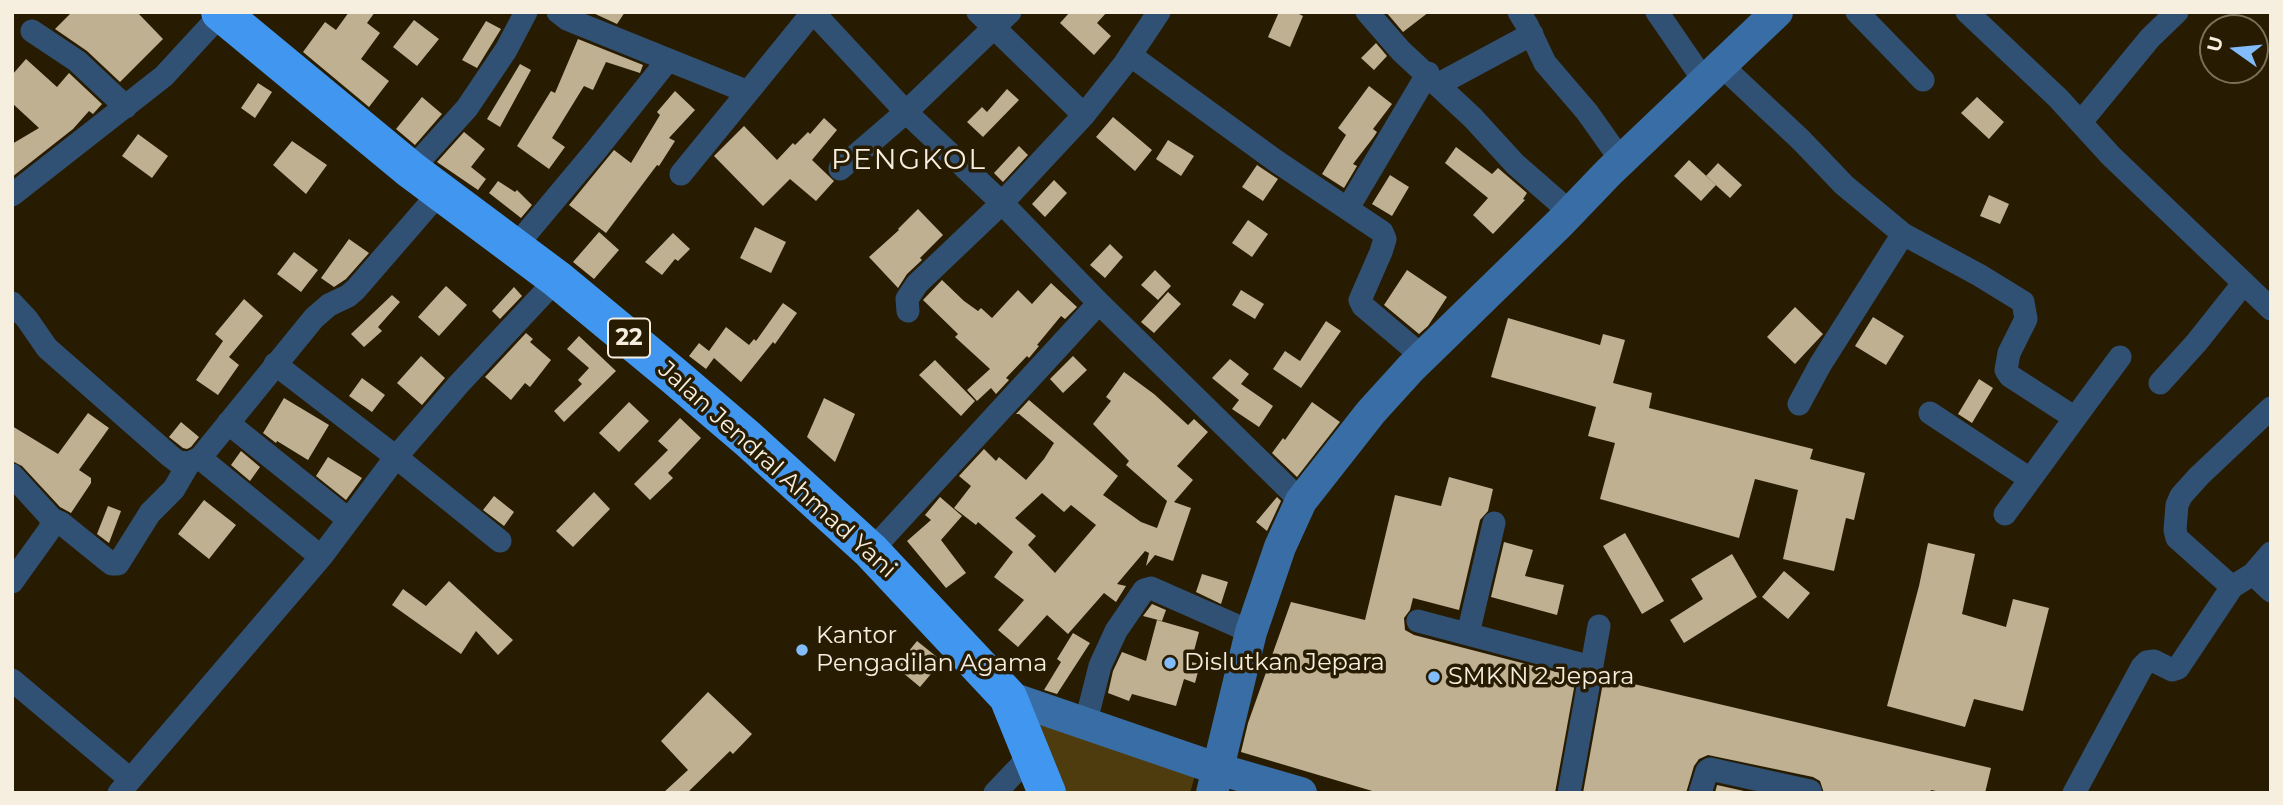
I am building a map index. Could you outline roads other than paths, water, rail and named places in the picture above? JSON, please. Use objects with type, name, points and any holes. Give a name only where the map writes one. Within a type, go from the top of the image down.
[{"type":"highway","name":"Jalan Jendral Ahmad Yani","points":[[221,13],[425,181],[557,279],[748,439],[871,551],[1008,697],[1047,793]]},
{"type":"street","points":[[12,475],[52,519],[61,523],[112,564],[118,564],[150,513],[174,489],[195,460],[314,318],[356,289],[425,181],[467,108],[506,50],[526,12]]},
{"type":"street","points":[[681,174],[813,12],[906,112],[1002,203],[1099,303],[1301,501]]},
{"type":"street","points":[[978,12],[1084,115]]},
{"type":"street","points":[[840,169],[906,112],[1010,12]]},
{"type":"street","points":[[908,311],[907,299],[917,284],[1002,203],[1084,115],[1159,12]]},
{"type":"street","points":[[1367,12],[1401,51],[1474,118],[1515,164],[1570,212]]},
{"type":"street","points":[[1519,12],[1545,63],[1587,112],[1621,160]]},
{"type":"street","points":[[1657,12],[1714,74],[1801,140],[1844,185],[1903,234],[2023,302],[2026,319],[2009,354],[2006,370],[2010,376],[2075,418]]},
{"type":"street","points":[[1215,781],[1251,632],[1280,547],[1301,501],[1371,412],[1422,356],[1621,160],[1777,12]]},
{"type":"street","points":[[1857,12],[1923,80]]},
{"type":"street","points":[[1967,12],[2058,98],[2111,156],[2271,309]]},
{"type":"street","points":[[2081,122],[2150,38],[2177,12]]},
{"type":"street","points":[[12,195],[164,76],[221,13]]},
{"type":"street","points":[[565,15],[748,92]]},
{"type":"street","points":[[32,31],[77,61],[127,107]]},
{"type":"street","points":[[1348,208],[1433,79],[1532,34]]},
{"type":"street","points":[[1130,55],[1276,161],[1382,232],[1385,239],[1381,252],[1360,300],[1363,306],[1422,356]]},
{"type":"street","points":[[515,247],[668,60]]},
{"type":"street","points":[[1799,404],[1820,365],[1903,234]]},
{"type":"street","points":[[12,680],[124,786],[321,556],[396,457],[458,385],[557,279]]},
{"type":"street","points":[[2160,383],[2243,284]]},
{"type":"street","points":[[12,303],[47,348],[170,456],[178,461],[195,460],[321,556]]},
{"type":"street","points":[[871,551],[1099,303]]},
{"type":"street","points":[[2004,514],[2120,357]]},
{"type":"street","points":[[275,364],[500,541]]},
{"type":"street","points":[[2232,587],[2178,538],[2175,514],[2181,496],[2199,476],[2271,408]]},
{"type":"street","points":[[1930,414],[2031,479]]},
{"type":"street","points":[[228,423],[349,520]]},
{"type":"street","points":[[12,582],[50,529],[52,519]]},
{"type":"street","points":[[1468,634],[1494,523]]},
{"type":"street","points":[[2074,793],[2142,667],[2147,662],[2154,661],[2172,670],[2178,668],[2232,587],[2253,574],[2271,553]]},
{"type":"street","points":[[2253,574],[2271,591]]},
{"type":"street","points":[[1085,725],[1100,666],[1116,631],[1144,590],[1151,588],[1251,632]]},
{"type":"street","points":[[1418,621],[1592,667]]},
{"type":"street","points":[[1569,793],[1599,626]]},
{"type":"street","points":[[1008,697],[1085,725],[1215,781],[1301,793]]},
{"type":"street","points":[[995,793],[1031,755]]},
{"type":"street","points":[[1700,793],[1710,769],[1810,791]]},
{"type":"place","name":"Kantor Pengadilan Agama","points":[[802,650]]},
{"type":"place","name":"Dislutkan Jepara","points":[[1170,663]]},
{"type":"place","name":"SMK N 2 Jepara","points":[[1434,677]]},
{"type":"district","name":"PENGKOL","points":[[909,161]]}]
